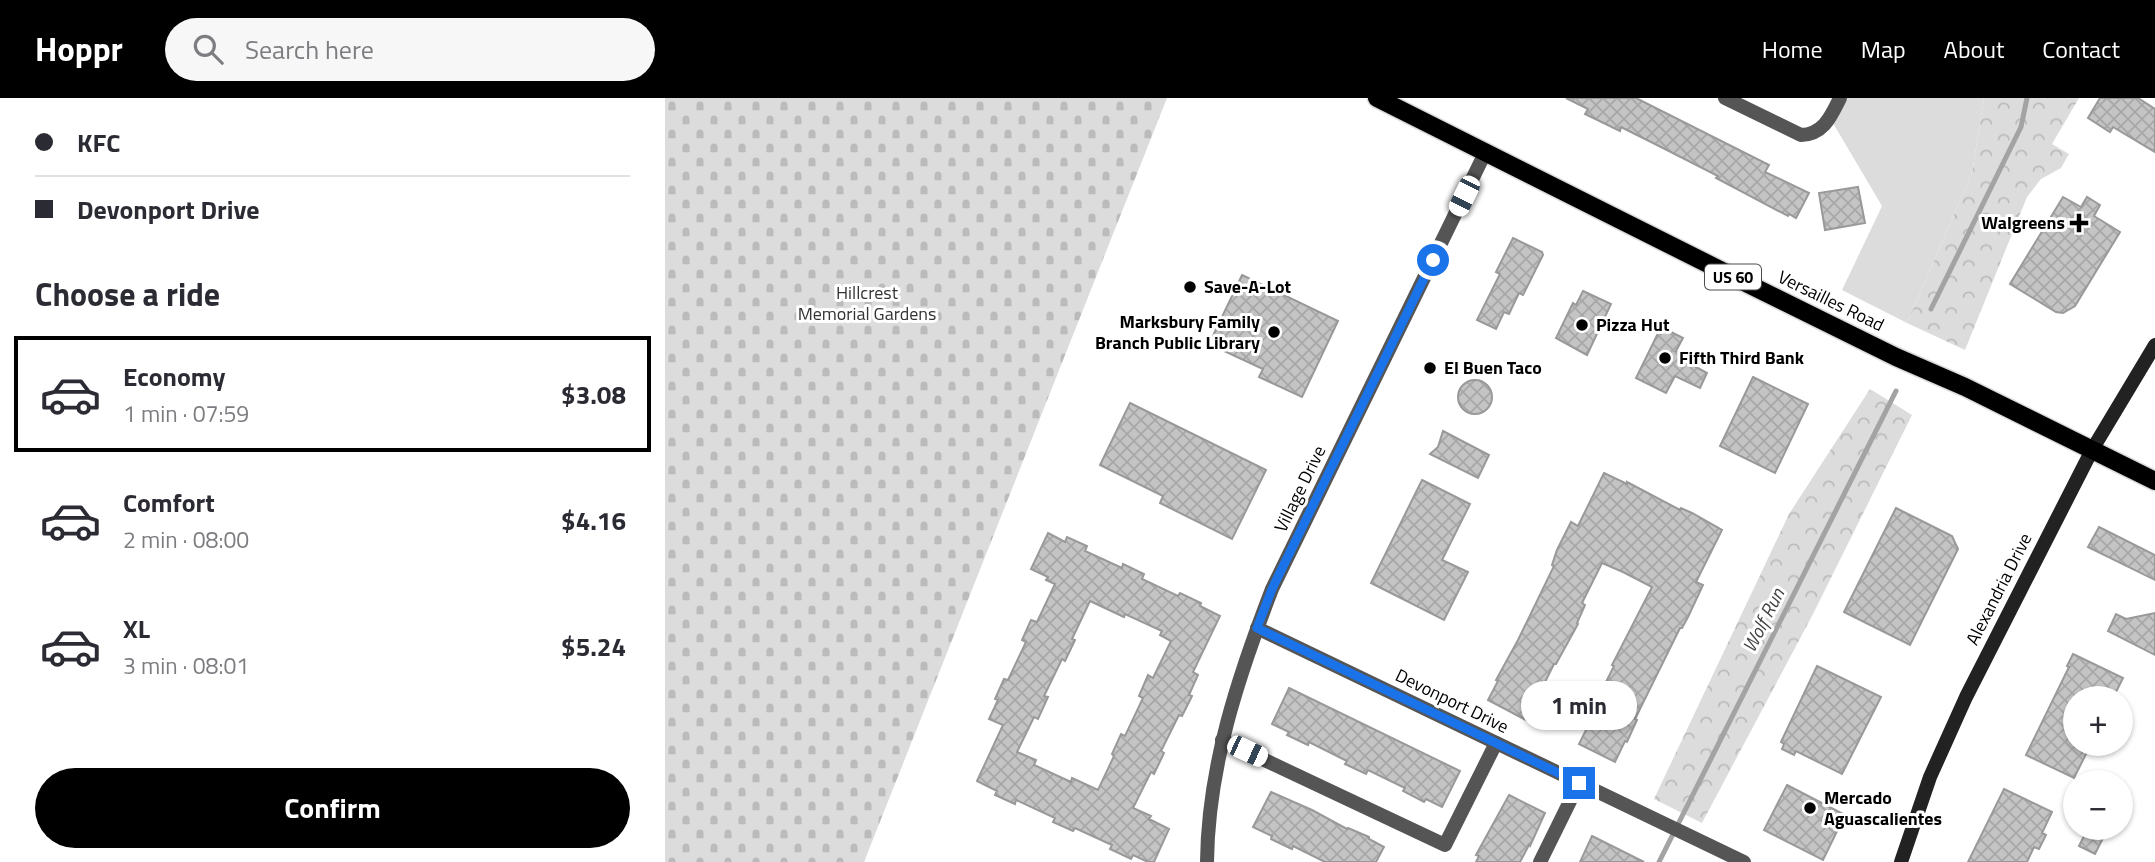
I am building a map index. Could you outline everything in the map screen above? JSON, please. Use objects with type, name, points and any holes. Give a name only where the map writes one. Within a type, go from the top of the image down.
[{"type":"main road","name":"Versailles Road","points":[[1377,98],[1896,357],[1965,387],[2155,481]]},
{"type":"street","points":[[1725,98],[1801,135],[1820,130],[1830,118],[1840,98]]},
{"type":"street","name":"Village Drive","points":[[1207,862],[1212,794],[1222,740],[1272,589],[1485,153]]},
{"type":"street","name":"Alexandria Drive","points":[[1901,862],[1947,736],[2092,450],[2155,345]]},
{"type":"street","name":"Devonport Drive","points":[[1257,628],[1744,862]]},
{"type":"street","points":[[1222,740],[1445,845],[1496,743]]},
{"type":"street","points":[[1540,862],[1579,783]]},
{"type":"green space","name":"Hillcrest Memorial Gardens","points":[[665,98],[1167,98],[864,862],[665,862]]},
{"type":"green space","points":[[1840,98],[1984,98],[1972,173],[1907,323],[1842,290],[1882,206],[1830,118]]},
{"type":"green space","points":[[1984,98],[2079,98],[2052,144],[2069,154],[2061,168],[2041,179],[2027,197],[1965,350],[1907,323],[1972,173]]},
{"type":"green space","points":[[1870,389],[1912,415],[1813,614],[1702,823],[1654,799],[1789,514]]},
{"type":"building","points":[[1566,98],[1636,98],[1769,165],[1765,172],[1809,193],[1796,218],[1789,214],[1788,216],[1661,147],[1621,127],[1620,131],[1585,114],[1588,109]]},
{"type":"building","points":[[2100,98],[2138,98],[2155,109],[2155,152],[2113,127],[2110,132],[2088,118]]},
{"type":"building","points":[[1858,187],[1865,223],[1825,230],[1819,193]]},
{"type":"building","name":"Walgreens","points":[[2063,197],[2081,207],[2087,197],[2100,205],[2094,216],[2120,232],[2075,306],[2063,313],[2056,312],[2010,284]]},
{"type":"building","points":[[1513,238],[1542,252],[1543,255],[1523,295],[1519,293],[1509,314],[1504,312],[1496,329],[1477,320],[1500,274],[1496,272]]},
{"type":"building","name":"Marksbury Family Branch Public Library","points":[[1242,275],[1338,321],[1302,397],[1259,377],[1263,369],[1209,344]]},
{"type":"building","name":"Pizza Hut","points":[[1583,291],[1611,304],[1587,355],[1556,338],[1573,303],[1576,305]]},
{"type":"building","name":"Fifth Third Bank","points":[[1661,327],[1683,338],[1676,351],[1685,355],[1683,360],[1707,373],[1700,388],[1675,376],[1666,393],[1636,378]]},
{"type":"building","points":[[1753,377],[1808,404],[1775,473],[1720,446]]},
{"type":"building","points":[[1475,380],[1487,385],[1492,397],[1487,409],[1475,414],[1463,409],[1458,397],[1463,385]]},
{"type":"building","points":[[1130,403],[1266,470],[1232,539],[1160,503],[1163,496],[1100,465]]},
{"type":"building","points":[[1443,431],[1489,455],[1478,478],[1430,454],[1438,447]]},
{"type":"building","points":[[1604,473],[1680,510],[1681,508],[1692,513],[1722,530],[1696,582],[1703,585],[1615,762],[1579,744],[1614,666],[1612,665],[1652,587],[1623,572],[1602,563],[1582,603],[1585,605],[1578,624],[1526,720],[1488,700],[1554,566],[1552,565],[1557,550],[1571,522],[1578,526]]},
{"type":"building","points":[[1422,480],[1470,504],[1442,560],[1468,572],[1444,620],[1371,583]]},
{"type":"building","points":[[1896,508],[1952,536],[1958,549],[1910,645],[1844,612]]},
{"type":"building","points":[[2099,527],[2155,555],[2155,580],[2088,547]]},
{"type":"building","points":[[1048,533],[1065,542],[1067,537],[1087,546],[1085,551],[1122,568],[1123,564],[1144,574],[1142,579],[1178,596],[1180,593],[1220,616],[1193,672],[1198,675],[1189,695],[1192,696],[1161,751],[1164,753],[1154,774],[1151,772],[1133,808],[1151,816],[1149,819],[1169,829],[1154,862],[1133,855],[1131,859],[1110,849],[1112,845],[1075,828],[1073,831],[1053,822],[1055,818],[1016,800],[1015,804],[995,795],[997,791],[977,781],[1003,725],[989,719],[998,700],[995,699],[1004,679],[1008,680],[1026,642],[1022,640],[1031,620],[1037,622],[1055,584],[1046,580],[1048,577],[1031,569]],"holes":[[[1090,601],[1124,617],[1125,614],[1162,631],[1160,635],[1171,641],[1153,678],[1148,675],[1139,696],[1143,698],[1125,736],[1121,734],[1098,790],[1072,778],[1071,782],[1034,765],[1036,760],[1017,752],[1034,717],[1038,719],[1048,697],[1044,696],[1062,659],[1065,661]]]},
{"type":"building","points":[[2155,613],[2155,655],[2108,631],[2116,614],[2126,619]]},
{"type":"building","points":[[2073,654],[2123,678],[2119,686],[2063,686],[2063,756],[2085,756],[2078,770],[2063,770],[2063,773],[2026,755],[2069,667],[2067,666]]},
{"type":"building","points":[[1817,666],[1881,697],[1842,774],[1796,751],[1794,755],[1782,749],[1784,744],[1781,742]]},
{"type":"building","points":[[1289,688],[1460,771],[1442,807],[1426,799],[1424,802],[1403,791],[1405,788],[1368,770],[1366,774],[1345,764],[1347,761],[1309,742],[1308,745],[1287,735],[1289,732],[1272,724]]},
{"type":"building","points":[[1787,785],[1845,815],[1823,860],[1764,830]]},
{"type":"building","points":[[2004,789],[2052,812],[2042,833],[2046,835],[2039,849],[2034,847],[2027,862],[1968,862]]},
{"type":"building","points":[[1271,792],[1369,837],[1384,847],[1376,862],[1325,862],[1293,846],[1292,849],[1271,839],[1272,836],[1253,827]]},
{"type":"building","points":[[1509,795],[1545,813],[1530,846],[1520,862],[1476,862],[1479,856],[1476,855]]},
{"type":"building","points":[[1592,836],[1644,862],[1580,862]]},
{"type":"building","points":[[2082,840],[2102,840],[2095,854],[2079,846]]},
{"type":"waterway","name":"Wolf Run","points":[[1931,309],[2021,127],[2027,98]]},
{"type":"waterway","name":"Wolf Run","points":[[1659,862],[1896,391]]},
{"type":"place","name":"Walgreens","points":[[2079,223]]},
{"type":"place","name":"Save-A-Lot","points":[[1190,287]]},
{"type":"place","name":"Pizza Hut","points":[[1582,325]]},
{"type":"place","name":"Marksbury Family Branch Public Library","points":[[1274,332]]},
{"type":"place","name":"Fifth Third Bank","points":[[1665,358]]},
{"type":"place","name":"El Buen Taco","points":[[1430,368]]},
{"type":"place","name":"Mercado Aguascalientes","points":[[1810,808]]},
{"type":"route","points":[[1433,260],[1272,589],[1257,628],[1579,783]]}]
